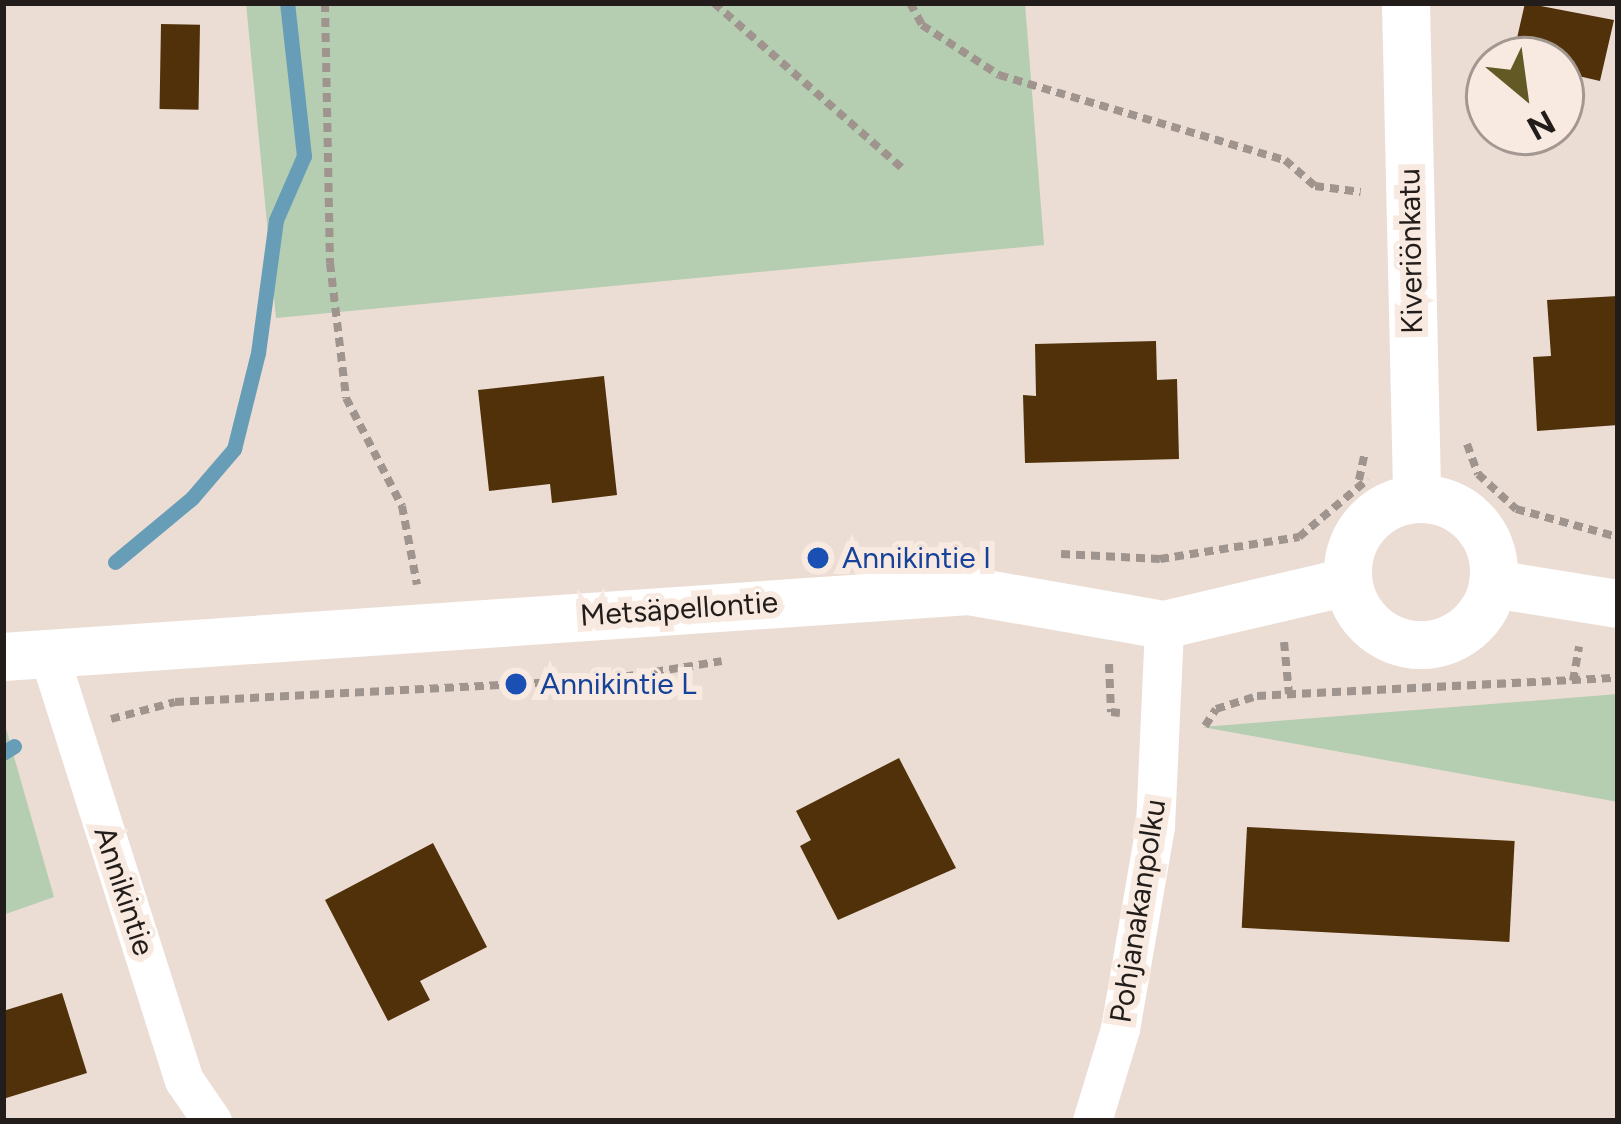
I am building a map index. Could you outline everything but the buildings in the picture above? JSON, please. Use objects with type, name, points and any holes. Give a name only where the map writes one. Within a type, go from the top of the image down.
[{"type":"street","name":"Kiveriönkatu","points":[[1406,3],[1417,499]]},
{"type":"street","points":[[1417,499],[1458,509],[1475,523],[1488,542],[1493,584],[1472,624],[1431,644],[1387,637],[1355,604],[1348,582],[1358,536],[1373,517],[1417,499]]},
{"type":"street","name":"Metsäpellontie","points":[[26,657],[969,591],[1164,625],[1348,582]]},
{"type":"street","points":[[1493,584],[1618,604]]},
{"type":"street","name":"Pohjanakanpolku","points":[[1092,1121],[1120,1029],[1148,872],[1164,625]]},
{"type":"street","name":"Annikintie","points":[[26,657],[72,730],[184,1080],[212,1121]]},
{"type":"path","points":[[325,3],[330,263],[346,398],[402,506],[417,585]]},
{"type":"path","points":[[714,3],[903,169]]},
{"type":"path","points":[[910,3],[922,25],[999,75],[1286,160],[1315,186],[1369,194]]},
{"type":"path","points":[[1464,437],[1478,474],[1516,509],[1618,537]]},
{"type":"path","points":[[1096,653],[1108,655],[1111,712],[1160,720],[1257,696],[1618,678]]},
{"type":"path","points":[[72,730],[176,702],[610,680],[728,660]]},
{"type":"path","points":[[1193,743],[1216,709]]},
{"type":"green space","points":[[246,3],[1025,3],[1044,245],[276,318]]},
{"type":"green space","points":[[1618,694],[1618,802],[1202,727]]},
{"type":"green space","points":[[3,718],[54,897],[3,915]]},
{"type":"waterway","points":[[115,562],[192,498],[234,449],[258,353],[276,220],[304,156],[287,3]]},
{"type":"waterway","points":[[3,753],[14,746]]},
{"type":"place","name":"Annikintie I","points":[[818,558]]},
{"type":"place","name":"Annikintie L","points":[[516,684]]}]
